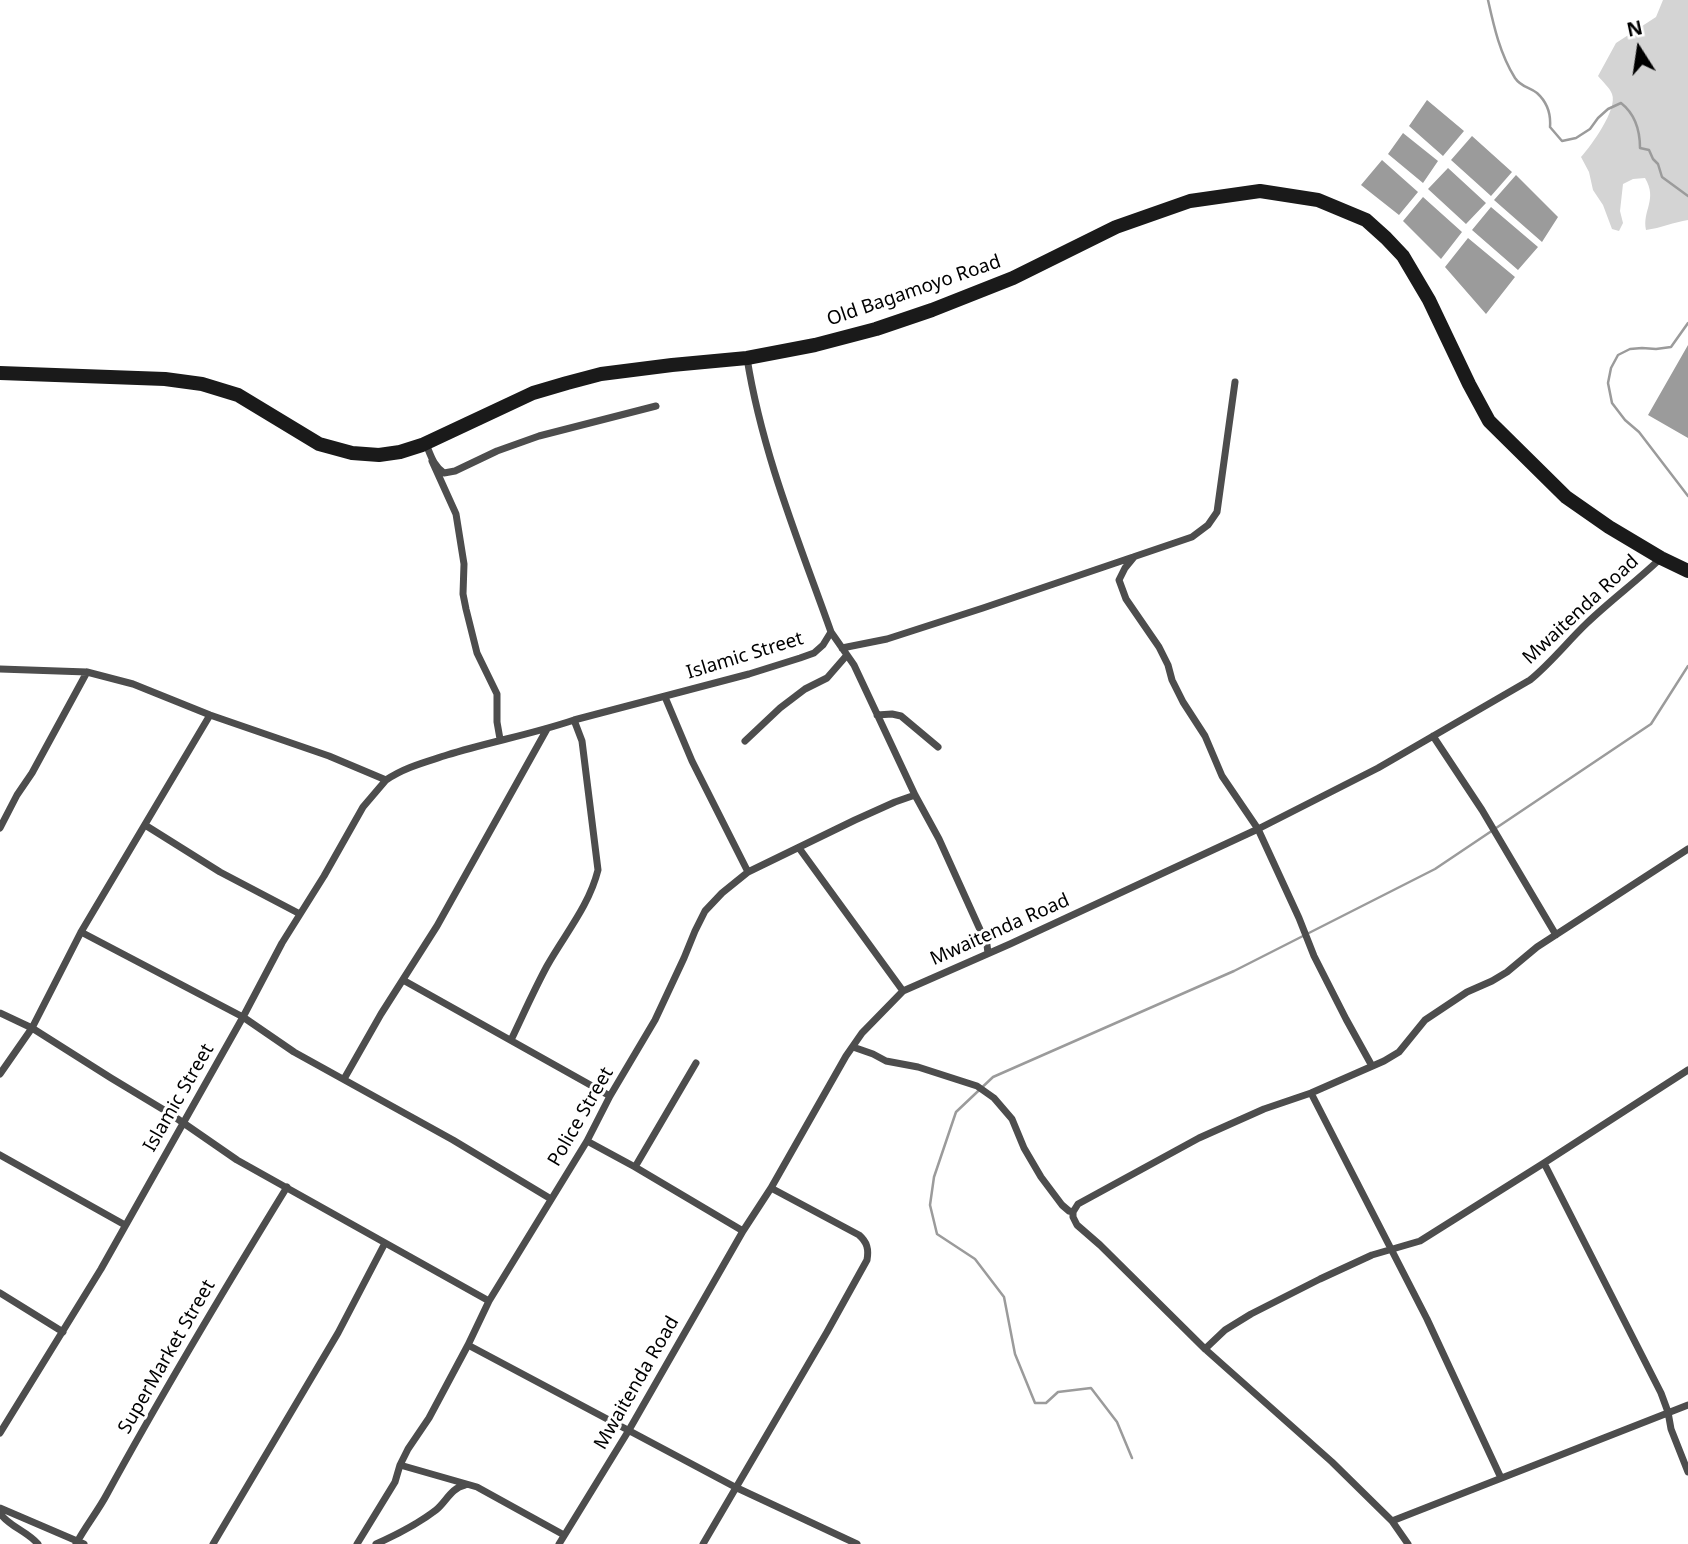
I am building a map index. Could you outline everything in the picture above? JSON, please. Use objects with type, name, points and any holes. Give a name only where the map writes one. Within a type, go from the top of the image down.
[{"type":"street","name":"Old Bagamoyo Road","points":[[0,373],[166,379],[202,384],[238,395],[319,444],[352,453],[379,455],[400,452],[426,443],[533,393],[601,374],[747,358],[815,345],[876,329],[1013,278],[1116,228],[1191,201],[1260,191],[1318,200],[1366,220],[1403,256],[1429,300],[1489,421],[1566,498],[1661,558],[1688,570]]},
{"type":"street","name":"Islamic Street","points":[[0,1433],[125,1225],[282,943],[363,807],[386,780],[420,764],[500,739],[547,729],[749,674],[814,653],[823,645],[831,632],[759,422],[747,358]]},
{"type":"street","points":[[745,741],[804,688],[827,678],[845,651],[1192,537],[1208,525],[1217,512],[1235,382]]},
{"type":"street","points":[[432,461],[444,473],[456,471],[497,451],[539,436],[656,405]]},
{"type":"street","points":[[426,443],[456,514],[464,564],[463,594],[477,653],[497,694],[500,739]]},
{"type":"street","points":[[1134,557],[1119,580],[1126,599],[1159,647],[1172,680],[1205,736],[1222,776],[1258,829],[1314,956],[1373,1066]]},
{"type":"street","name":"Mwaitenda Road","points":[[559,1544],[629,1430],[853,1047],[903,991],[1258,829],[1378,768],[1530,680],[1605,606],[1634,584],[1661,558]]},
{"type":"street","points":[[831,632],[854,664],[915,795],[952,866],[987,945],[988,953]]},
{"type":"street","points":[[0,669],[87,672],[133,684],[210,715],[330,756],[386,780]]},
{"type":"street","points":[[0,828],[87,672]]},
{"type":"street","points":[[665,697],[692,761],[748,872]]},
{"type":"street","points":[[0,1074],[32,1028],[81,932],[210,715]]},
{"type":"street","points":[[877,715],[901,716],[938,747]]},
{"type":"street","points":[[511,1040],[547,967],[586,904],[598,870],[582,741],[574,720]]},
{"type":"street","points":[[344,1079],[380,1014],[437,926],[547,729]]},
{"type":"street","points":[[1433,736],[1482,810],[1556,934]]},
{"type":"street","name":"Police Street","points":[[357,1544],[395,1482],[408,1449],[429,1418],[489,1301],[587,1141],[655,1020],[705,911],[748,872],[855,820],[915,795]]},
{"type":"street","points":[[145,825],[220,872],[300,914]]},
{"type":"street","points":[[799,848],[903,991]]},
{"type":"street","points":[[1408,1544],[1392,1521],[1332,1462],[1205,1349],[1077,1225],[1073,1212],[1077,1204],[1165,1155],[1264,1110],[1373,1066],[1399,1052],[1425,1020],[1467,992],[1507,972],[1556,934],[1688,849]]},
{"type":"street","points":[[81,932],[243,1017],[294,1052],[453,1140],[551,1199]]},
{"type":"street","points":[[402,980],[610,1096]]},
{"type":"street","points":[[0,1013],[32,1028],[169,1113],[237,1160],[489,1301]]},
{"type":"street","points":[[853,1047],[886,1061],[918,1067],[977,1086],[1012,1119],[1024,1148],[1041,1177],[1062,1205],[1073,1212]]},
{"type":"street","points":[[635,1167],[696,1063]]},
{"type":"street","points":[[1205,1349],[1225,1330],[1251,1314],[1372,1255],[1420,1241],[1688,1070]]},
{"type":"street","points":[[1311,1093],[1427,1319],[1501,1478]]},
{"type":"street","points":[[587,1141],[743,1231]]},
{"type":"street","points":[[0,1155],[125,1225]]},
{"type":"street","points":[[1544,1163],[1661,1393],[1671,1429],[1688,1472]]},
{"type":"street","name":"SuperMarket Street","points":[[79,1543],[286,1187]]},
{"type":"street","points":[[703,1544],[827,1332],[869,1254],[859,1235],[771,1188]]},
{"type":"street","points":[[213,1544],[338,1334],[385,1243]]},
{"type":"street","points":[[0,1293],[63,1332]]},
{"type":"street","points":[[468,1345],[735,1487],[857,1544]]},
{"type":"street","points":[[1392,1521],[1688,1405]]},
{"type":"street","points":[[400,1465],[477,1487],[564,1535]]},
{"type":"street","points":[[376,1544],[438,1509],[456,1489],[466,1485]]},
{"type":"street","points":[[0,1510],[79,1543]]},
{"type":"street","points":[[0,1510],[4,1519],[38,1544]]},
{"type":"street","points":[[394,1544],[395,1535]]},
{"type":"shaded area","points":[[1663,0],[1688,0],[1688,220],[1646,230],[1649,186],[1645,178],[1633,179],[1623,184],[1620,211],[1623,223],[1619,231],[1612,229],[1581,157],[1602,127],[1613,101],[1611,92],[1598,76],[1616,43],[1656,17]]},
{"type":"shaded area","points":[[1427,100],[1464,131],[1443,156],[1409,126]]},
{"type":"shaded area","points":[[1403,133],[1438,161],[1423,183],[1388,154]]},
{"type":"shaded area","points":[[1472,136],[1512,172],[1491,196],[1451,160]]},
{"type":"shaded area","points":[[1382,160],[1418,192],[1399,215],[1361,185]]},
{"type":"shaded area","points":[[1448,168],[1486,203],[1466,224],[1428,189]]},
{"type":"shaded area","points":[[1516,175],[1558,217],[1542,242],[1494,200]]},
{"type":"shaded area","points":[[1423,197],[1462,232],[1441,259],[1403,221]]},
{"type":"shaded area","points":[[1491,207],[1538,247],[1518,270],[1472,230]]},
{"type":"shaded area","points":[[1468,238],[1515,277],[1486,314],[1445,267]]},
{"type":"shaded area","points":[[1688,345],[1688,438],[1648,415]]},
{"type":"waterway","points":[[1488,0],[1498,40],[1510,69],[1517,81],[1537,93],[1546,104],[1550,127],[1562,141],[1576,138],[1590,129],[1608,109],[1621,103],[1636,123],[1640,148],[1649,150],[1662,177],[1688,196]]},
{"type":"waterway","points":[[1688,323],[1671,347],[1630,349],[1618,355],[1611,368],[1608,383],[1612,403],[1639,432],[1688,496]]},
{"type":"waterway","points":[[1132,1458],[1117,1422],[1091,1388],[1058,1392],[1046,1403],[1035,1403],[1015,1354],[1004,1297],[975,1259],[937,1234],[930,1205],[934,1177],[956,1112],[993,1077],[1234,971],[1435,869],[1651,724],[1688,666]]}]
